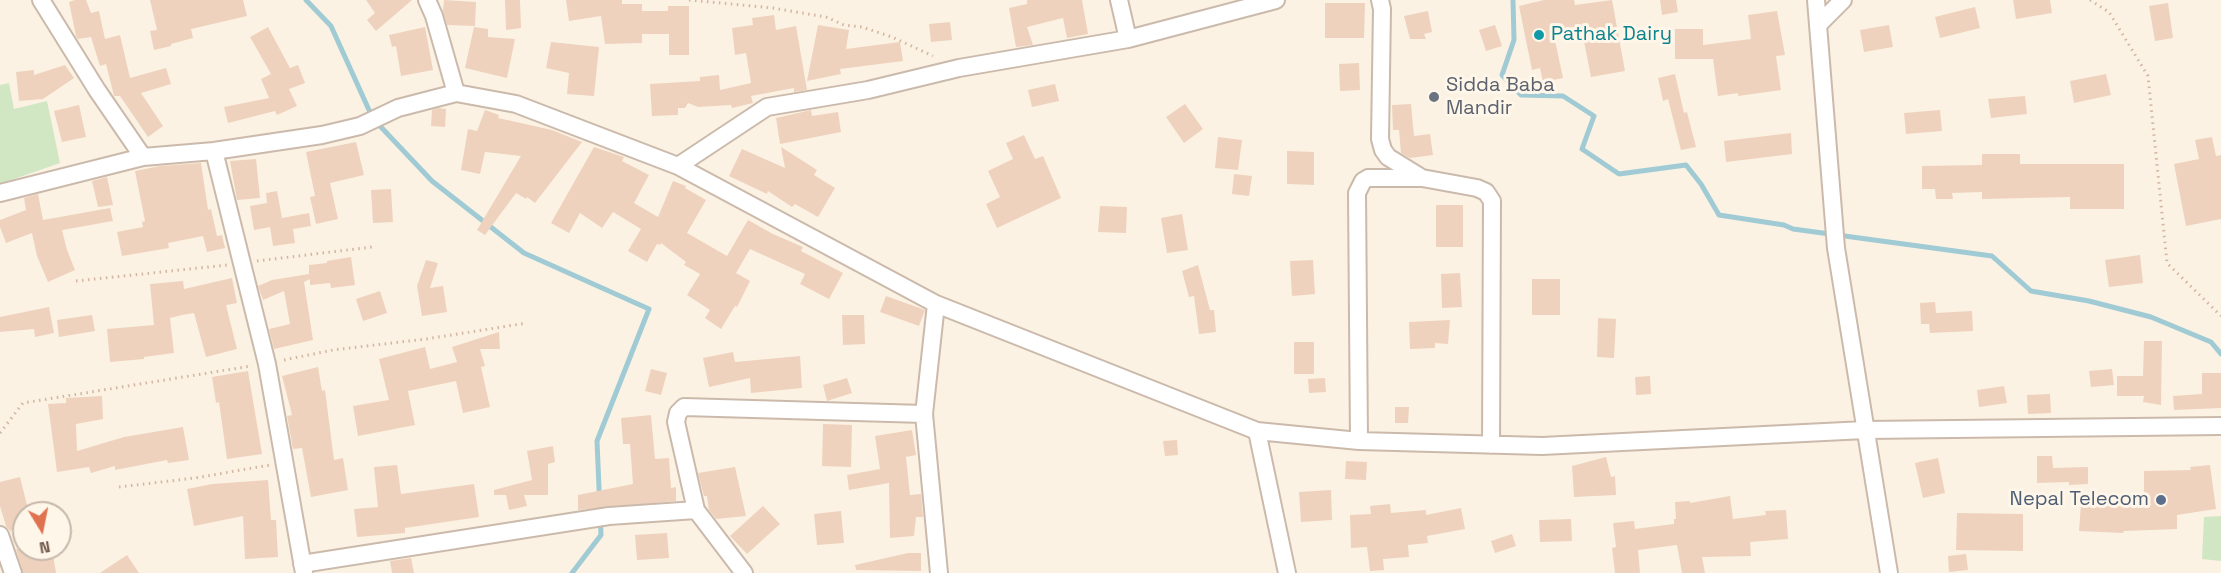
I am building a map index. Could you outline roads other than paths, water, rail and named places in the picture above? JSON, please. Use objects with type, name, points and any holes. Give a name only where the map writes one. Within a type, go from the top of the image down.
[{"type":"street","points":[[41,0],[97,90],[143,157]]},
{"type":"street","points":[[428,0],[456,93]]},
{"type":"street","points":[[1119,0],[1128,39]]},
{"type":"street","points":[[678,166],[766,107],[868,90],[959,68],[1128,39],[1276,0]]},
{"type":"street","points":[[1380,0],[1382,9],[1381,145],[1388,157],[1422,178]]},
{"type":"street","points":[[1816,0],[1836,248],[1889,573]]},
{"type":"street","points":[[1818,25],[1843,0]]},
{"type":"street","points":[[0,193],[143,157],[214,151],[322,135],[360,126],[398,108],[456,93],[516,104],[678,166],[936,304],[1257,431],[1359,441],[1542,446],[1865,430],[2221,426]]},
{"type":"street","points":[[214,151],[267,364],[303,568],[609,516],[696,510]]},
{"type":"street","points":[[1359,441],[1357,193],[1368,178],[1422,178],[1477,188],[1486,192],[1492,201],[1491,445]]},
{"type":"street","points":[[936,304],[924,414],[939,573]]},
{"type":"street","points":[[744,573],[696,510],[676,422],[678,413],[684,407],[924,414]]},
{"type":"street","points":[[1257,431],[1287,573]]},
{"type":"street","points":[[0,535],[13,573]]},
{"type":"waterway","points":[[306,0],[331,26],[369,110],[380,126],[432,181],[524,253],[649,309],[597,441],[601,535],[572,573]]},
{"type":"waterway","points":[[1513,0],[1514,40],[1502,75],[1521,95],[1563,96],[1594,116],[1582,149],[1619,174],[1686,165],[1701,184],[1719,215],[1784,225],[1793,229],[1992,256],[2031,291],[2089,301],[2151,317],[2211,342],[2221,354]]},
{"type":"place","name":"Pathak Dairy","points":[[1539,35]]},
{"type":"place","name":"Sidda Baba Mandir","points":[[1434,97]]},
{"type":"place","name":"Nepal Telecom","points":[[2161,500]]}]
